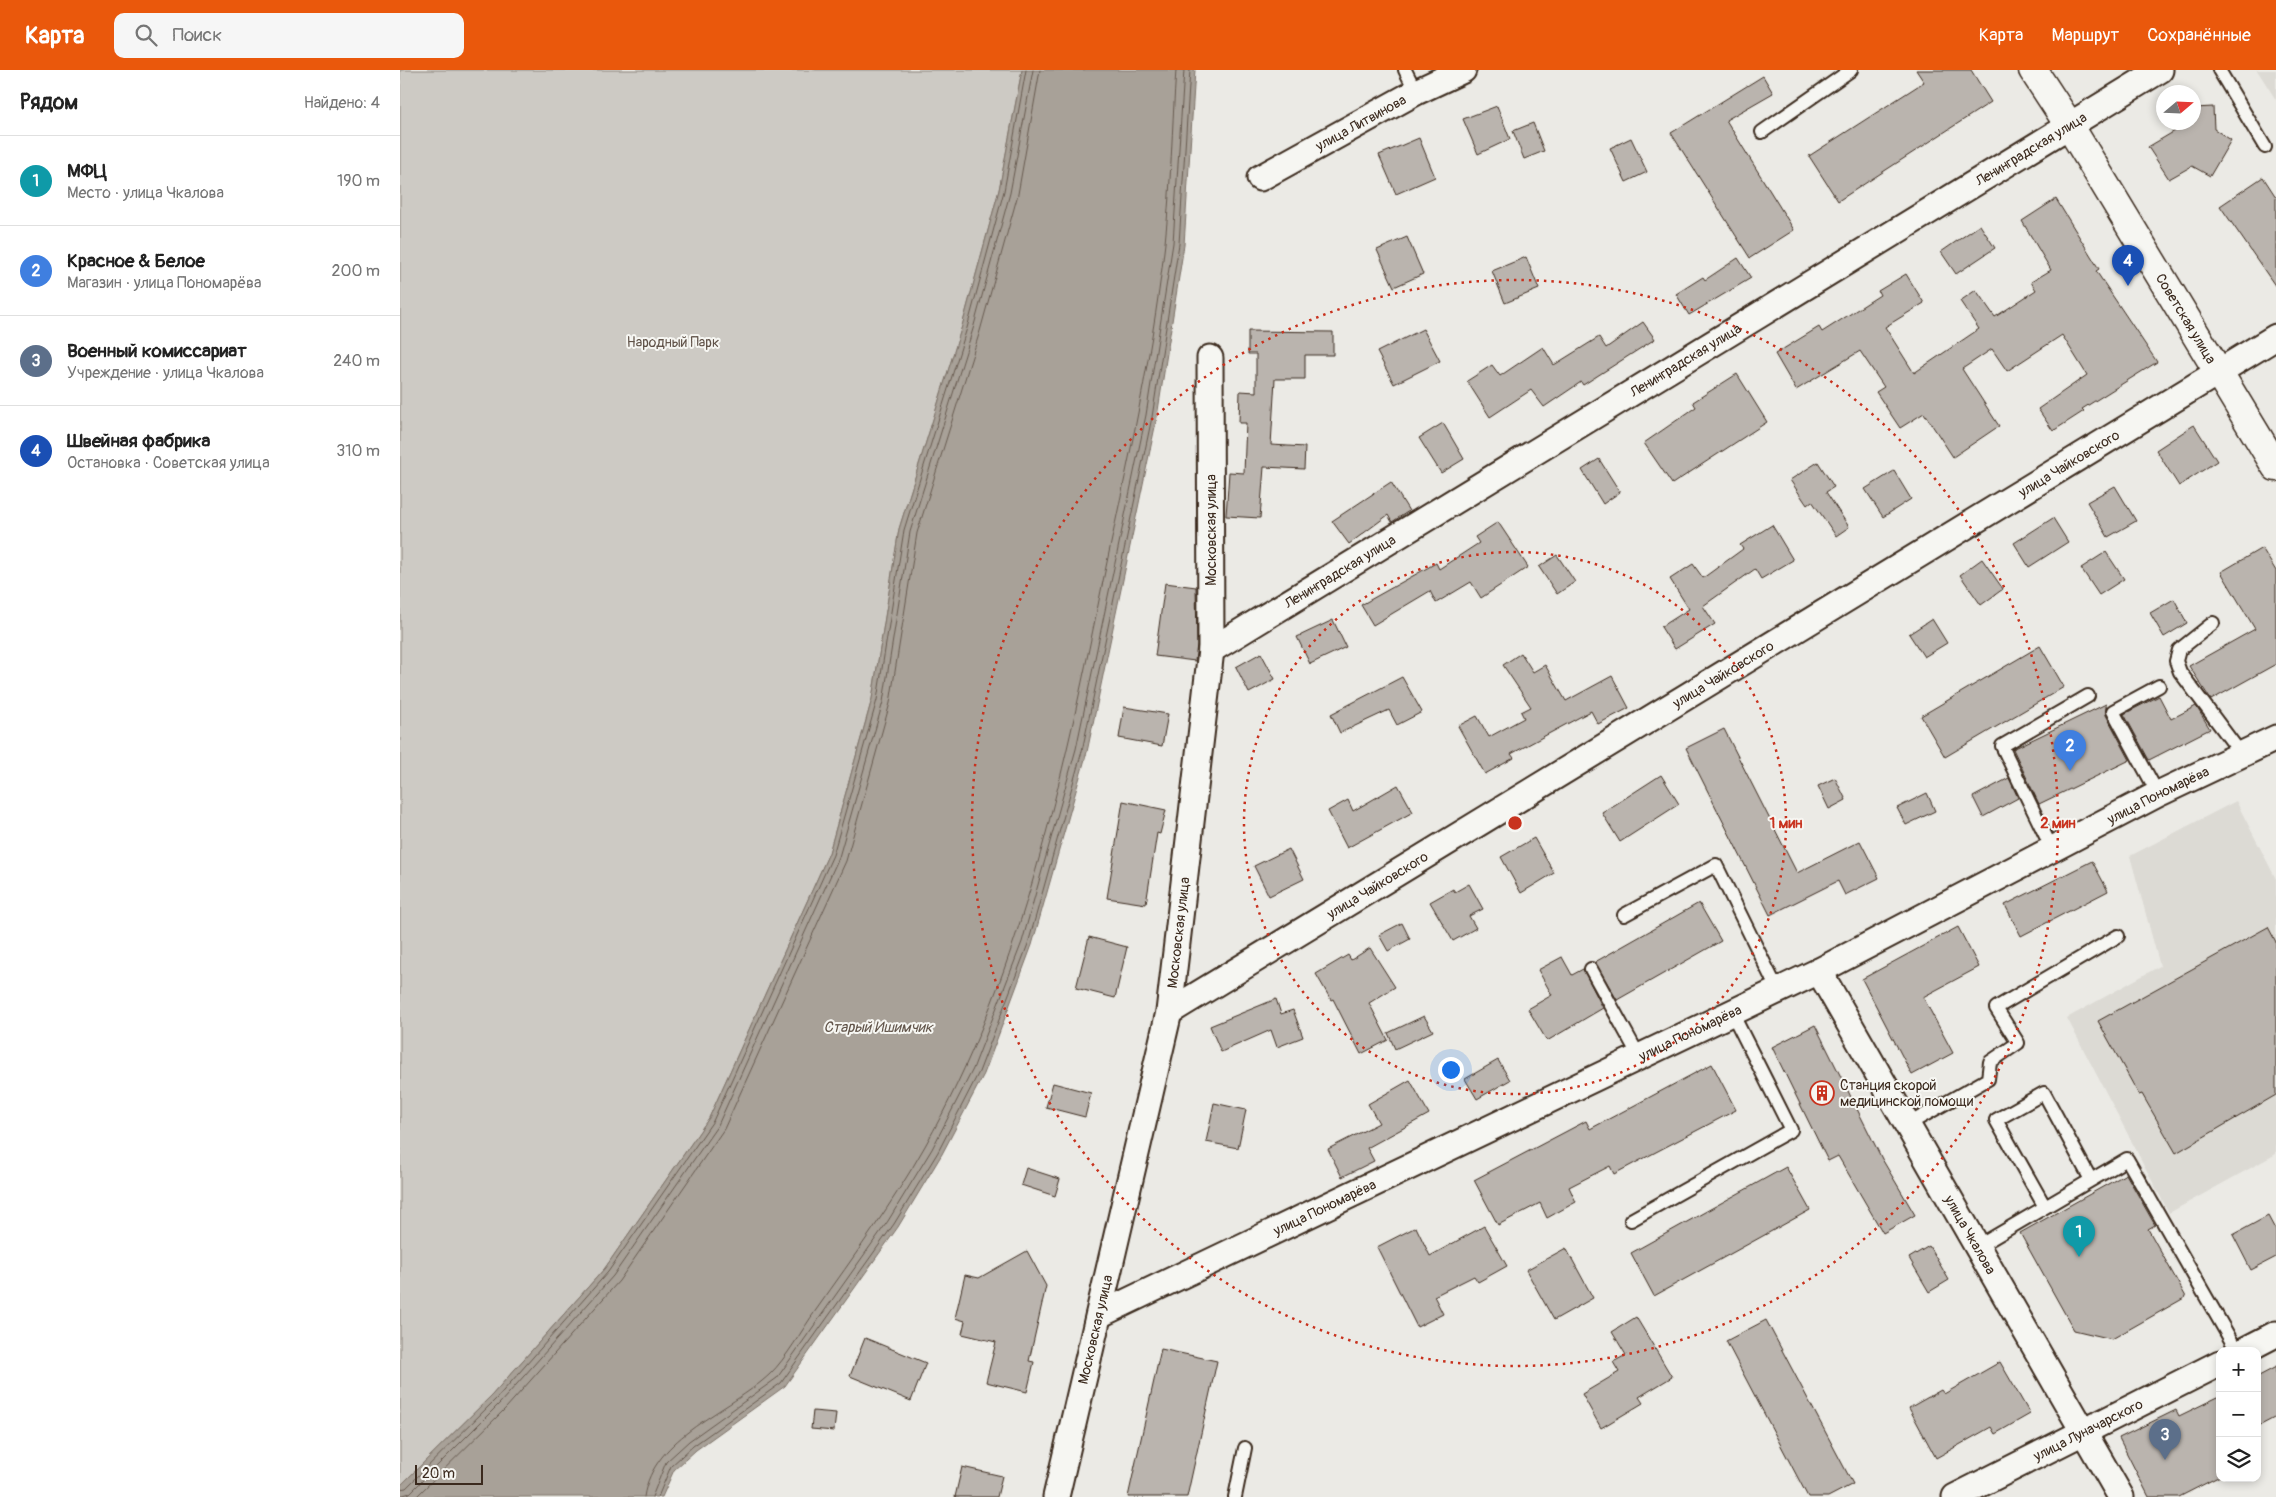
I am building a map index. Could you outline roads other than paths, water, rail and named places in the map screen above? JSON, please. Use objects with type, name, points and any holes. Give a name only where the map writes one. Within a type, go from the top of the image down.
[{"type":"main road","name":"Советская улица","points":[[2032,70],[2069,125],[2276,467]]},
{"type":"street","name":"улица Литвинова","points":[[1260,178],[1416,92],[1463,70]]},
{"type":"street","name":"Ленинградская улица","points":[[1212,650],[2069,125],[2150,73]]},
{"type":"street","name":"улица Чайковского","points":[[1169,1012],[2276,337]]},
{"type":"street","name":"Московская улица","points":[[1056,1497],[1169,1012],[1212,650],[1210,358]]},
{"type":"street","name":"улица Пономарёва","points":[[1099,1315],[1819,971],[2158,794],[2276,738]]},
{"type":"street","name":"улица Чкалова","points":[[1819,971],[2121,1497]]},
{"type":"street","points":[[2251,1347],[2276,1334]]},
{"type":"street","name":"улица Луначарского","points":[[1955,1497],[2216,1364]]},
{"type":"lane","points":[[1405,70],[1416,92]]},
{"type":"lane","points":[[1762,132],[1851,70]]},
{"type":"lane","points":[[2219,70],[2265,147]]},
{"type":"lane","points":[[2213,623],[2179,650],[2176,661],[2180,672],[2242,755]]},
{"type":"lane","points":[[2158,794],[2113,711],[2159,686]]},
{"type":"lane","points":[[2052,850],[2002,746],[2088,696]]},
{"type":"lane","points":[[1624,915],[1716,865],[1778,991]]},
{"type":"lane","points":[[1907,1125],[1988,1079],[1990,1062],[2018,1043],[1996,1008],[2118,936]]},
{"type":"lane","points":[[1591,969],[1640,1058]]},
{"type":"lane","points":[[1631,1220],[1791,1130],[1732,1013]]},
{"type":"lane","points":[[2045,1207],[1996,1120],[2044,1093],[2091,1180]]},
{"type":"lane","points":[[1977,1247],[2128,1159],[2235,1347]]},
{"type":"lane","points":[[1235,1497],[1245,1448]]},
{"type":"water","name":"Старый Ишимчик","points":[[1022,70],[1195,70],[1184,245],[1157,417],[1087,752],[1032,945],[984,1074],[942,1154],[898,1227],[785,1386],[696,1450],[674,1470],[662,1497],[400,1497],[400,1486],[492,1395],[605,1268],[709,1118],[829,853],[872,699],[899,529],[962,326],[999,190]]},
{"type":"place","name":"Швейная фабрика","points":[[2128,286]]},
{"type":"place","name":"Красное & Белое","points":[[2070,771]]},
{"type":"place","name":"Станция скорой медицинской помощи","points":[[1822,1093]]},
{"type":"place","name":"МФЦ","points":[[2079,1257]]},
{"type":"place","name":"Военный комиссариат","points":[[2165,1460]]},
{"type":"park label","name":"Народный Парк","points":[[673,342]]}]
